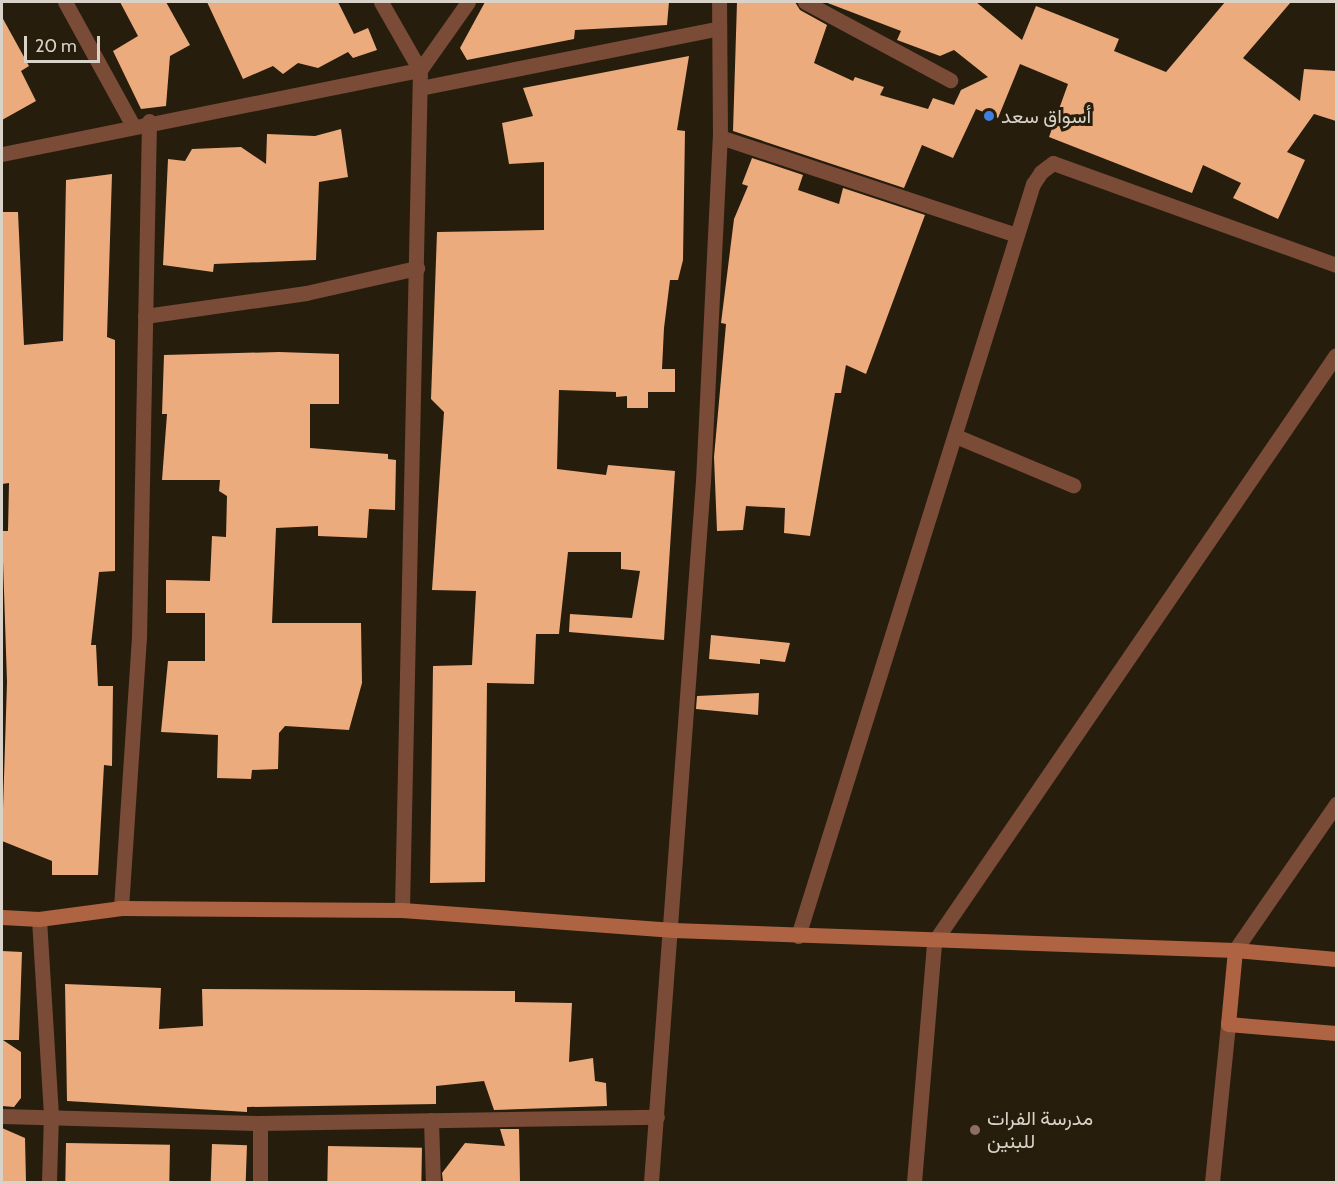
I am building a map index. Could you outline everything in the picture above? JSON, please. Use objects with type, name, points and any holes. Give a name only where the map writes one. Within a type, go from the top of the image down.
[{"type":"street","points":[[65,2],[132,124]]},
{"type":"street","points":[[381,2],[420,70],[402,910]]},
{"type":"street","points":[[2,154],[132,124],[420,70],[468,2]]},
{"type":"street","points":[[651,1182],[674,930],[720,137],[719,2]]},
{"type":"street","points":[[805,2],[950,80]]},
{"type":"street","points":[[420,88],[719,28]]},
{"type":"street","points":[[121,908],[139,638],[148,121]]},
{"type":"street","points":[[720,137],[1016,236]]},
{"type":"street","points":[[798,936],[958,436],[1032,184],[1053,163],[1336,265]]},
{"type":"street","points":[[145,316],[306,293],[417,268]]},
{"type":"street","points":[[914,1182],[934,942],[1336,355]]},
{"type":"street","points":[[958,436],[1073,484]]},
{"type":"street","points":[[1212,1182],[1235,950],[1336,804]]},
{"type":"street","points":[[2,917],[39,919],[121,908],[402,910],[674,930],[934,942],[1235,950],[1336,959]]},
{"type":"street","points":[[39,919],[51,1114],[49,1182]]},
{"type":"street","points":[[1228,1023],[1336,1033]]},
{"type":"street","points":[[2,1116],[51,1114],[260,1123],[657,1117]]},
{"type":"street","points":[[431,1120],[433,1182]]},
{"type":"street","points":[[260,1123],[260,1182]]},
{"type":"building","points":[[120,2],[166,2],[190,45],[170,56],[166,106],[141,109],[113,51],[138,36]]},
{"type":"building","points":[[207,2],[338,2],[354,34],[368,28],[377,50],[353,58],[348,52],[318,68],[298,63],[283,74],[273,66],[243,79]]},
{"type":"building","points":[[485,2],[669,2],[667,25],[575,30],[574,39],[467,60],[460,48]]},
{"type":"building","points":[[737,2],[795,2],[800,10],[827,25],[814,63],[853,81],[855,77],[884,87],[880,95],[928,109],[933,98],[954,105],[961,90],[988,77],[954,50],[940,56],[897,40],[901,31],[825,2],[976,2],[1022,40],[1036,6],[1119,39],[1114,51],[1166,72],[1225,2],[1291,2],[1243,58],[1300,101],[1304,69],[1336,71],[1336,121],[1314,114],[1287,152],[1305,160],[1278,219],[1233,198],[1241,183],[1203,165],[1192,193],[1049,137],[1068,84],[1020,64],[998,118],[976,109],[953,158],[922,145],[904,188],[733,131]]},
{"type":"building","points":[[2,17],[29,66],[21,71],[36,101],[2,120]]},
{"type":"building","points":[[689,56],[677,130],[685,131],[683,260],[678,280],[670,280],[662,369],[675,369],[675,392],[648,392],[648,408],[627,408],[627,396],[616,397],[616,392],[559,390],[557,469],[606,475],[608,465],[675,471],[664,640],[569,632],[570,614],[632,618],[640,571],[621,569],[621,552],[568,552],[559,634],[536,634],[534,684],[487,683],[485,882],[430,883],[433,666],[472,665],[476,591],[432,590],[444,412],[431,399],[437,232],[544,230],[544,162],[509,164],[502,123],[533,116],[523,88]]},
{"type":"building","points":[[341,129],[348,177],[319,182],[316,260],[214,264],[213,272],[163,265],[168,159],[185,161],[192,149],[241,147],[266,164],[267,134],[315,136]]},
{"type":"building","points":[[752,158],[803,175],[798,190],[839,204],[843,188],[925,215],[866,374],[846,365],[841,393],[835,393],[810,536],[784,533],[785,508],[746,506],[743,530],[717,531],[714,457],[726,324],[721,323],[734,219],[748,186],[742,184]]},
{"type":"building","points":[[112,174],[107,337],[115,340],[115,571],[99,572],[91,645],[96,645],[98,686],[113,686],[112,766],[104,765],[98,875],[52,875],[52,861],[2,841],[7,682],[2,531],[8,531],[9,483],[2,484],[2,212],[18,212],[24,345],[63,341],[66,180]]},
{"type":"building","points":[[279,352],[339,354],[339,404],[310,404],[310,448],[388,454],[388,459],[396,460],[395,510],[369,509],[367,538],[318,536],[318,526],[276,528],[272,623],[361,623],[362,683],[349,730],[285,726],[279,733],[278,769],[252,770],[251,779],[217,778],[218,735],[161,732],[168,661],[205,661],[205,613],[166,613],[166,580],[210,581],[212,536],[226,537],[227,496],[219,491],[220,480],[162,480],[167,414],[162,414],[164,355]]},
{"type":"building","points":[[711,635],[790,643],[785,662],[760,659],[760,664],[709,659]]},
{"type":"building","points":[[759,693],[758,715],[696,709],[697,696]]},
{"type":"building","points":[[2,951],[22,952],[19,1040],[3,1040],[21,1052],[21,1098],[14,1107],[2,1106]]},
{"type":"building","points":[[65,984],[161,988],[159,1029],[203,1026],[202,989],[515,991],[515,1002],[572,1003],[569,1062],[593,1058],[595,1081],[606,1083],[607,1106],[494,1110],[484,1081],[436,1086],[436,1104],[247,1107],[247,1112],[67,1101]]},
{"type":"building","points":[[2,1128],[25,1138],[26,1182],[2,1182]]},
{"type":"building","points":[[500,1129],[519,1129],[520,1182],[443,1182],[442,1173],[465,1143],[505,1146]]},
{"type":"building","points":[[66,1143],[170,1145],[169,1182],[65,1182]]},
{"type":"building","points":[[212,1144],[247,1145],[246,1182],[211,1182]]},
{"type":"building","points":[[328,1146],[422,1148],[421,1182],[327,1182]]},
{"type":"place","name":"أسواق سعد","points":[[989,116]]},
{"type":"place","name":"مدرسة الفرات للبنين","points":[[975,1130]]}]
